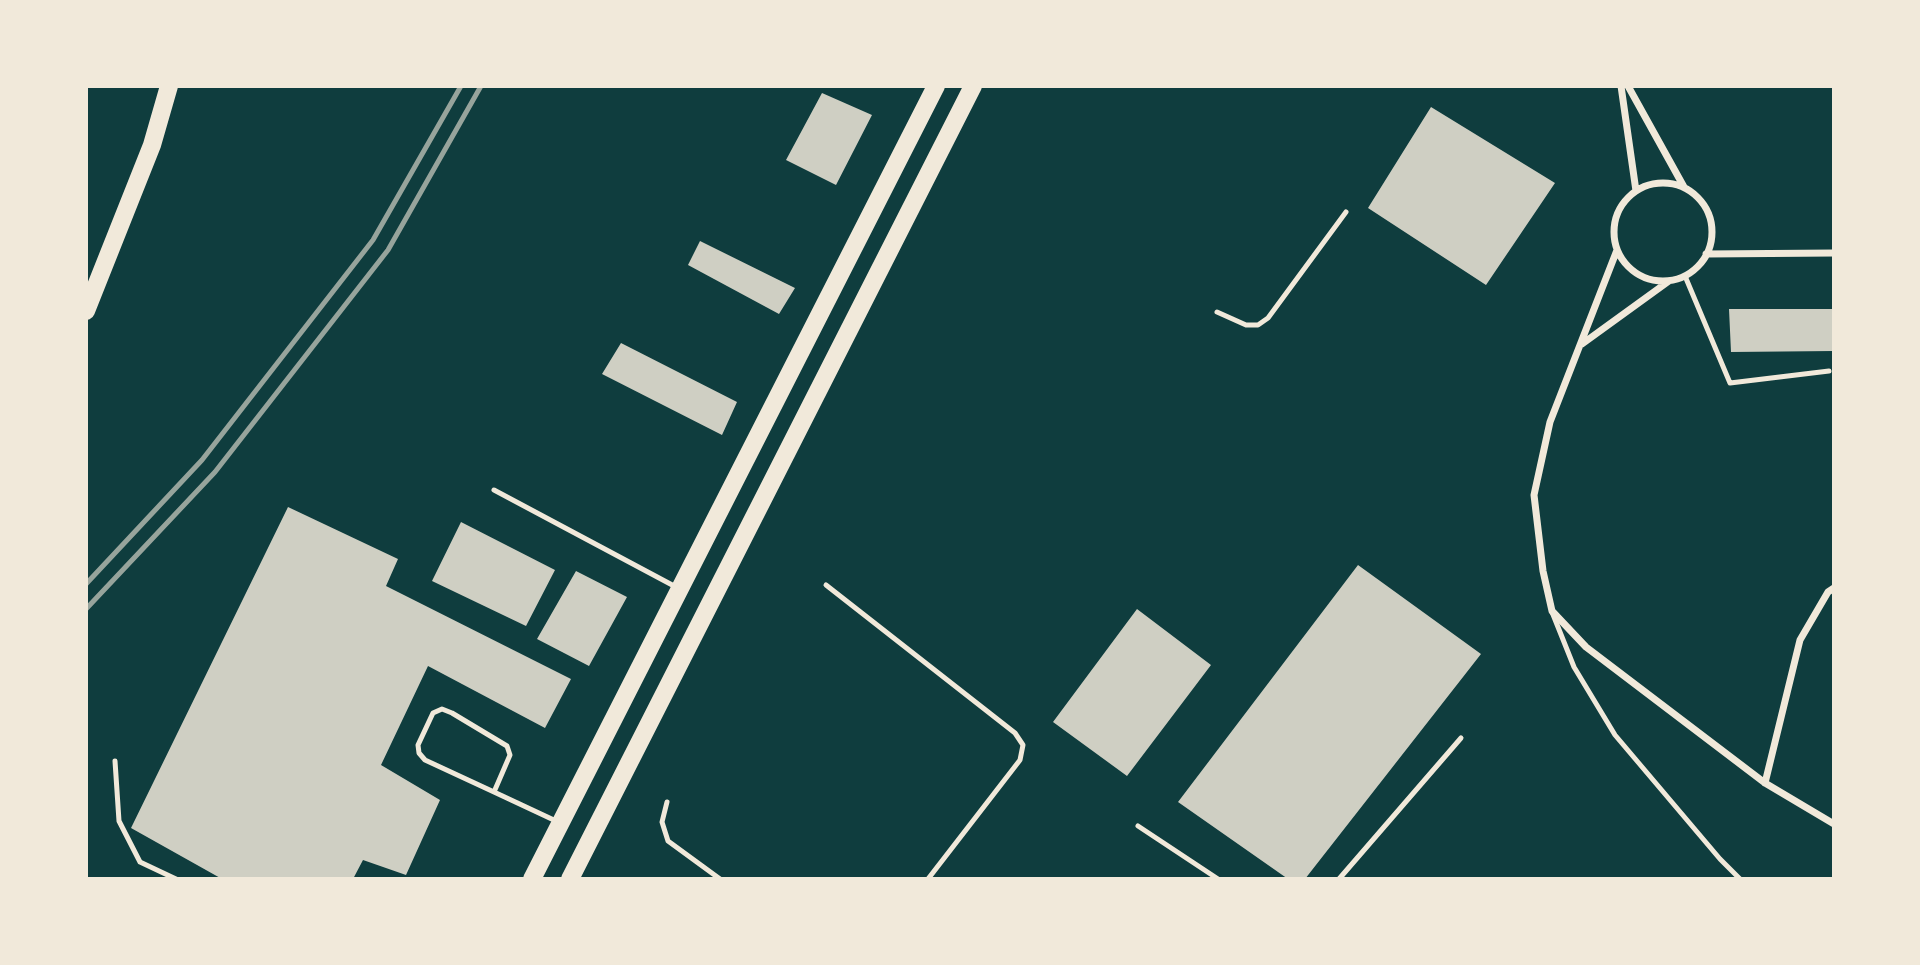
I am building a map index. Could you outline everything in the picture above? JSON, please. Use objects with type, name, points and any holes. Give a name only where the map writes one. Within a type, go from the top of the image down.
[{"type":"main road","points":[[86,311],[152,145],[169,86]]},
{"type":"main road","points":[[532,879],[936,86]]},
{"type":"main road","points":[[570,879],[973,86]]},
{"type":"street","points":[[1620,86],[1636,191]]},
{"type":"street","points":[[1628,86],[1684,188]]},
{"type":"street","points":[[1582,344],[1670,281],[1685,276],[1697,267],[1706,254],[1711,239],[1711,224],[1706,209],[1697,197],[1684,188],[1668,183],[1651,184],[1636,191],[1623,202],[1616,217],[1614,234],[1617,250],[1626,265],[1639,275],[1655,281],[1670,281]]},
{"type":"street","points":[[1617,250],[1550,422],[1534,495],[1543,571],[1552,611],[1586,648],[1765,783],[1834,824]]},
{"type":"street","points":[[1706,254],[1834,253]]},
{"type":"street","points":[[1765,783],[1800,639],[1828,592],[1834,588]]},
{"type":"lane","points":[[1217,312],[1246,325],[1258,325],[1268,318],[1346,212]]},
{"type":"lane","points":[[1685,276],[1730,383],[1829,371]]},
{"type":"lane","points":[[494,490],[679,588]]},
{"type":"lane","points":[[827,585],[1015,733],[1024,746],[1020,760],[928,879]]},
{"type":"lane","points":[[1552,611],[1573,667],[1615,735],[1740,879]]},
{"type":"lane","points":[[494,792],[510,755],[507,746],[452,713],[442,709],[433,713],[418,745],[419,753],[425,760],[494,792],[559,822]]},
{"type":"lane","points":[[1339,879],[1461,738]]},
{"type":"lane","points":[[116,761],[119,821],[140,862],[176,879]]},
{"type":"lane","points":[[667,802],[662,822],[668,841],[720,879]]},
{"type":"lane","points":[[1138,826],[1217,879]]},
{"type":"building","points":[[822,93],[872,115],[836,185],[786,160]]},
{"type":"building","points":[[1431,107],[1555,183],[1486,285],[1368,208]]},
{"type":"building","points":[[700,241],[795,288],[779,314],[688,265]]},
{"type":"building","points":[[1729,309],[1834,309],[1834,351],[1731,352]]},
{"type":"building","points":[[621,343],[737,402],[722,435],[602,374]]},
{"type":"building","points":[[288,507],[398,559],[386,586],[571,679],[545,728],[428,666],[381,765],[440,800],[406,875],[363,860],[353,879],[222,879],[131,828]]},
{"type":"building","points":[[461,522],[555,570],[526,626],[432,581]]},
{"type":"building","points":[[1358,565],[1481,654],[1305,879],[1288,879],[1178,802]]},
{"type":"building","points":[[576,571],[627,597],[589,666],[537,639]]},
{"type":"building","points":[[1137,609],[1211,665],[1127,776],[1053,722]]},
{"type":"railway","points":[[86,584],[202,460],[373,240],[461,86]]},
{"type":"railway","points":[[86,609],[215,472],[388,250],[481,86]]}]
